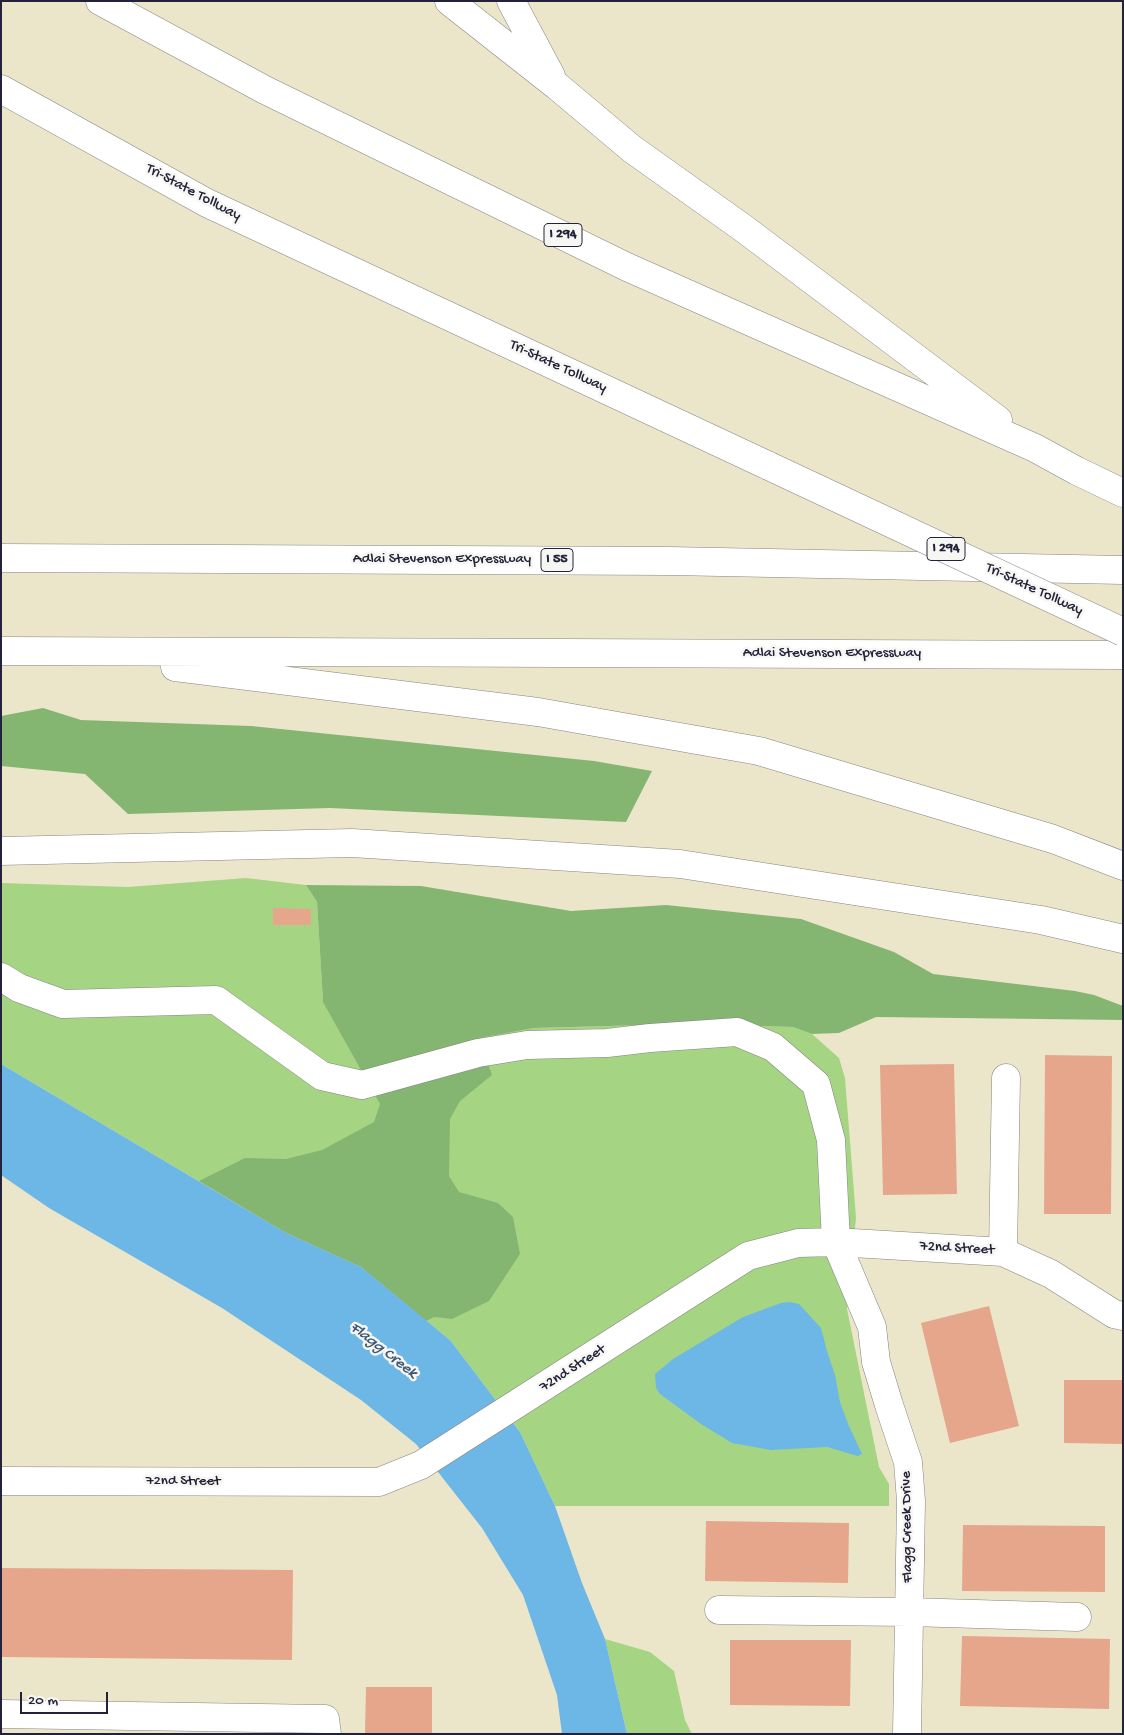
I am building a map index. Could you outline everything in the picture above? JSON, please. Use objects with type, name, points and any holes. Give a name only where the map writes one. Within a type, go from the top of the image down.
[{"type":"main road","name":"I 294","points":[[100,1],[265,90],[627,267],[1035,448],[1123,493]]},
{"type":"main road","points":[[449,1],[557,86],[632,149],[743,228],[1035,448]]},
{"type":"main road","points":[[511,1],[557,86]]},
{"type":"main road","name":"Tri-State Tollway","points":[[1,88],[207,203],[1123,632]]},
{"type":"main road","name":"Adlai Stevenson Expressway","points":[[1,558],[669,561],[1119,570]]},
{"type":"main road","name":"Adlai Stevenson Expressway","points":[[1,651],[1123,655]]},
{"type":"main road","points":[[52,652],[538,712],[759,751],[1053,839],[1123,866]]},
{"type":"main road","points":[[1,851],[352,843],[680,864],[1041,920],[1123,939]]},
{"type":"main road","name":"Flagg Creek Drive","points":[[1,977],[19,988],[63,1004],[216,1000],[322,1076],[362,1085],[478,1053],[526,1045],[607,1043],[737,1032],[773,1047],[816,1084],[831,1140],[836,1242],[872,1328],[876,1362],[908,1462],[910,1501],[907,1734]]},
{"type":"main road","points":[[1004,1252],[1006,1078]]},
{"type":"main road","name":"72nd Street","points":[[1,1481],[379,1482],[421,1465],[748,1256],[798,1243],[836,1242],[1004,1252],[1051,1274],[1114,1314],[1123,1316]]},
{"type":"main road","points":[[719,1610],[909,1612],[1077,1617]]},
{"type":"main road","points":[[1,1714],[325,1719],[327,1734]]},
{"type":"green space","points":[[43,708],[81,720],[251,726],[594,761],[652,771],[626,822],[330,808],[128,814],[85,774],[1,766],[1,716]]},
{"type":"green space","points":[[246,878],[306,885],[317,902],[323,1001],[533,1028],[687,1024],[793,1027],[812,1034],[839,1058],[845,1078],[856,1218],[847,1309],[879,1467],[889,1484],[889,1506],[555,1506],[520,1432],[450,1340],[361,1267],[286,1233],[1,1064],[1,883],[128,887]]},
{"type":"green space","points":[[306,885],[421,886],[571,911],[666,905],[801,919],[894,952],[933,974],[1075,991],[1094,995],[1123,1006],[1123,1020],[876,1017],[839,1033],[812,1034],[793,1027],[687,1024],[533,1028],[479,1038],[492,1075],[460,1101],[450,1119],[449,1176],[459,1192],[498,1203],[513,1217],[520,1254],[489,1301],[452,1319],[434,1317],[426,1321],[361,1267],[286,1233],[199,1181],[245,1158],[286,1159],[322,1150],[374,1122],[380,1104],[323,1002],[317,902]]},
{"type":"green space","points":[[605,1639],[650,1652],[674,1671],[685,1720],[692,1734],[627,1734]]},
{"type":"water","name":"Flagg Creek","points":[[1,1064],[286,1233],[361,1267],[450,1340],[520,1432],[555,1506],[582,1583],[605,1639],[627,1734],[562,1734],[557,1695],[523,1595],[482,1528],[416,1444],[361,1400],[222,1308],[49,1208],[1,1175]]},
{"type":"water","points":[[781,1303],[799,1304],[821,1328],[835,1375],[840,1402],[862,1454],[858,1456],[827,1447],[771,1450],[732,1443],[701,1424],[660,1394],[656,1388],[655,1374],[673,1359],[743,1317]]},
{"type":"building","points":[[273,908],[311,909],[311,925],[273,925]]},
{"type":"building","points":[[1045,1055],[1112,1056],[1111,1214],[1044,1214]]},
{"type":"building","points":[[954,1064],[957,1194],[883,1195],[880,1065]]},
{"type":"building","points":[[989,1306],[1019,1426],[950,1443],[921,1323]]},
{"type":"building","points":[[1064,1380],[1123,1380],[1123,1444],[1064,1443]]},
{"type":"building","points":[[706,1521],[849,1523],[848,1583],[705,1581]]},
{"type":"building","points":[[963,1525],[1105,1526],[1105,1592],[962,1591]]},
{"type":"building","points":[[1,1568],[293,1570],[292,1660],[1,1657]]},
{"type":"building","points":[[962,1636],[1110,1639],[1109,1709],[960,1706]]},
{"type":"building","points":[[730,1640],[851,1640],[850,1706],[730,1705]]},
{"type":"building","points":[[366,1687],[432,1687],[432,1734],[365,1734]]}]
